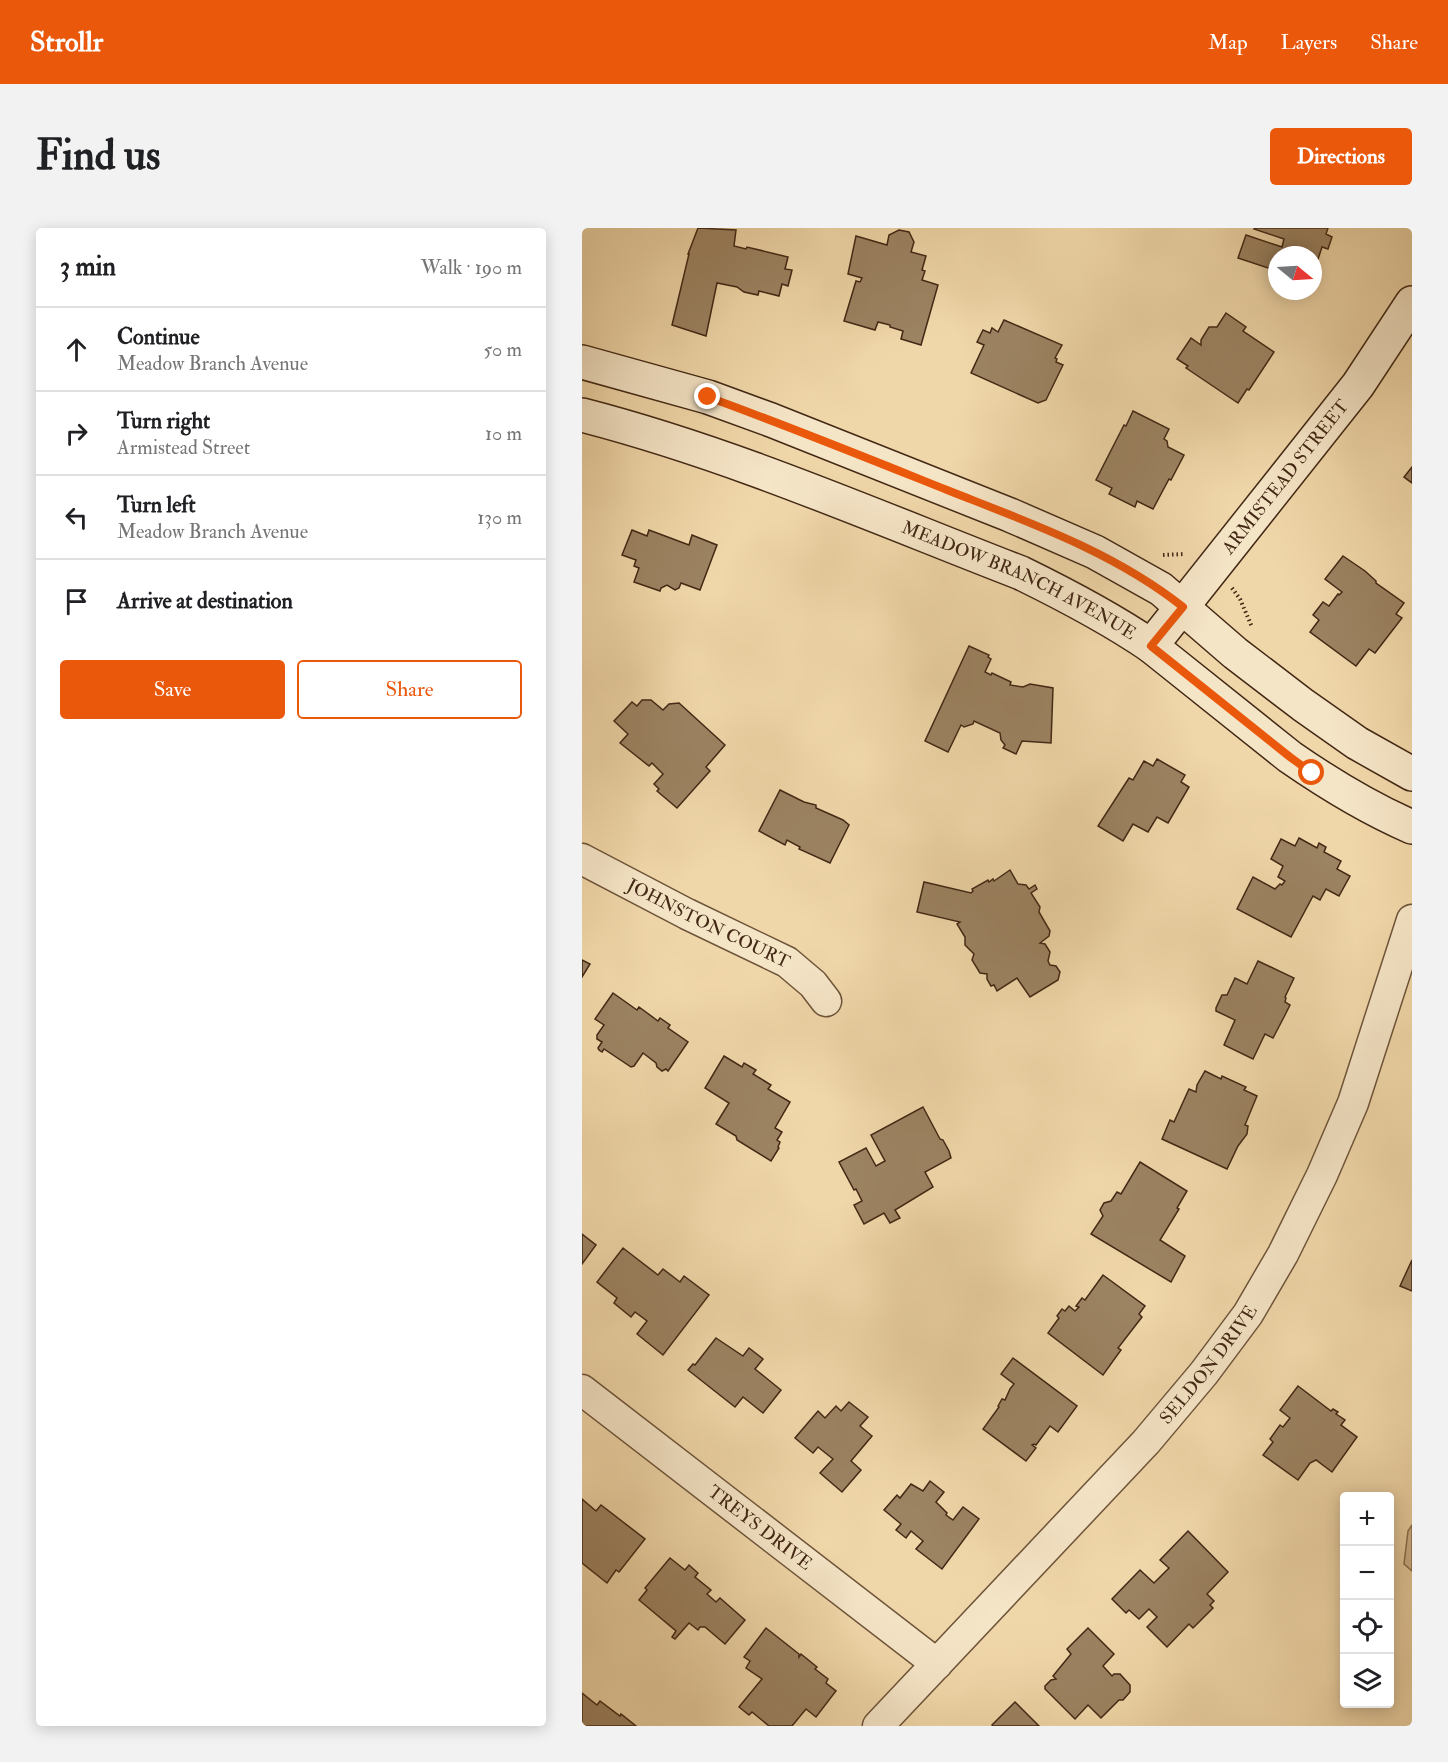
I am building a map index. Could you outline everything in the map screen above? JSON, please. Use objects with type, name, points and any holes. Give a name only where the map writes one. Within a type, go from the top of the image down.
[{"type":"main road","name":"ARMISTEAD STREET","points":[[1151,646],[1358,385],[1412,303]]},
{"type":"main road","points":[[582,362],[708,397],[1010,515],[1095,552],[1161,589],[1235,653],[1303,705],[1357,742],[1412,774]]},
{"type":"main road","name":"MEADOW BRANCH AVENUE","points":[[582,415],[625,426],[724,458],[1021,573],[1119,625],[1151,646],[1312,773],[1372,809],[1412,827]]},
{"type":"street","name":"JOHNSTON COURT","points":[[582,859],[687,914],[787,962],[813,984],[826,1001]]},
{"type":"street","name":"SELDON DRIVE","points":[[878,1726],[1146,1442],[1248,1314],[1288,1244],[1322,1175],[1353,1103],[1412,920]]},
{"type":"street","name":"TREYS DRIVE","points":[[582,1390],[938,1664]]},
{"type":"shaded area","points":[[1412,1525],[1412,1571],[1404,1564],[1408,1531]]},
{"type":"building","points":[[698,228],[736,230],[734,246],[788,257],[785,269],[792,270],[788,286],[782,284],[779,296],[759,291],[758,295],[717,283],[706,336],[672,325],[688,254]]},
{"type":"building","points":[[1328,228],[1326,234],[1332,237],[1328,249],[1322,246],[1282,246],[1284,239],[1254,229]]},
{"type":"building","points":[[899,230],[909,232],[914,242],[911,252],[926,256],[922,280],[938,285],[921,345],[901,339],[903,331],[890,327],[890,325],[878,322],[875,330],[844,321],[856,281],[860,282],[862,278],[848,274],[856,236],[887,245],[889,235]]},
{"type":"building","points":[[1246,235],[1279,246],[1268,246],[1268,268],[1238,258]]},
{"type":"building","points":[[1226,313],[1246,327],[1243,331],[1274,352],[1238,403],[1186,368],[1188,366],[1177,359],[1191,338],[1201,345],[1201,340],[1209,327],[1217,327]]},
{"type":"building","points":[[1004,320],[1062,345],[1055,358],[1056,362],[1063,365],[1046,400],[1038,403],[971,373],[984,345],[977,342],[983,330],[990,333],[992,328],[998,332]]},
{"type":"building","points":[[1133,411],[1169,429],[1164,439],[1168,447],[1184,455],[1153,509],[1137,501],[1135,507],[1109,494],[1112,488],[1096,480]]},
{"type":"building","points":[[1412,467],[1412,483],[1404,477]]},
{"type":"building","points":[[632,530],[647,536],[649,530],[689,545],[692,535],[717,545],[700,590],[681,583],[675,590],[667,585],[660,591],[634,582],[639,568],[634,566],[636,560],[622,555]]},
{"type":"building","points":[[1343,556],[1404,603],[1396,614],[1402,618],[1375,653],[1369,649],[1356,666],[1310,632],[1319,620],[1313,615],[1323,602],[1329,606],[1342,592],[1325,579]]},
{"type":"building","points":[[969,646],[989,655],[991,659],[985,672],[1011,682],[1010,685],[1023,687],[1030,684],[1053,688],[1051,743],[1022,741],[1016,754],[1003,748],[1005,745],[1000,733],[974,721],[973,724],[964,727],[961,725],[948,752],[925,741]]},
{"type":"building","points":[[642,700],[651,700],[663,710],[669,704],[679,703],[725,745],[706,767],[710,771],[677,808],[657,791],[659,789],[654,784],[663,774],[652,763],[649,766],[620,743],[628,734],[614,721],[632,702],[637,706]]},
{"type":"building","points":[[1157,759],[1185,775],[1181,782],[1189,787],[1168,823],[1157,817],[1148,832],[1133,824],[1123,841],[1098,826],[1129,778],[1133,780],[1144,761],[1153,766]]},
{"type":"building","points":[[780,790],[804,802],[816,805],[816,808],[849,825],[830,863],[799,849],[800,847],[787,840],[785,845],[759,831]]},
{"type":"building","points":[[1299,838],[1317,848],[1319,843],[1326,847],[1324,852],[1341,861],[1337,869],[1350,876],[1339,896],[1326,889],[1320,900],[1313,896],[1291,937],[1237,909],[1253,877],[1275,889],[1280,884],[1282,885],[1285,881],[1278,877],[1283,866],[1271,859],[1281,839],[1295,846]]},
{"type":"building","points":[[1010,870],[1018,884],[1026,885],[1029,889],[1035,885],[1037,889],[1031,893],[1050,931],[1049,936],[1040,943],[1045,944],[1050,952],[1048,961],[1050,965],[1056,966],[1060,972],[1058,980],[1030,997],[1017,978],[997,991],[994,985],[991,986],[987,974],[980,973],[972,960],[974,954],[965,945],[965,937],[957,924],[960,922],[917,912],[924,882],[971,893],[972,889],[988,880],[989,882],[993,879],[994,881]]},
{"type":"building","points":[[582,960],[590,964],[582,977]]},
{"type":"building","points":[[1258,961],[1294,978],[1285,997],[1285,1002],[1290,1005],[1284,1017],[1273,1038],[1265,1034],[1253,1059],[1224,1045],[1235,1020],[1216,1011],[1216,1008],[1222,995],[1227,995],[1235,978],[1247,984]]},
{"type":"building","points":[[613,993],[637,1010],[639,1007],[658,1021],[660,1018],[670,1025],[668,1028],[688,1042],[668,1071],[666,1069],[662,1071],[643,1053],[631,1067],[604,1049],[602,1052],[599,1050],[602,1042],[597,1039],[597,1035],[604,1025],[595,1019]]},
{"type":"building","points":[[724,1056],[742,1067],[744,1063],[756,1070],[753,1074],[771,1085],[768,1089],[790,1102],[775,1128],[782,1132],[777,1140],[780,1142],[779,1148],[771,1161],[716,1124],[729,1103],[705,1088]]},
{"type":"building","points":[[1205,1071],[1246,1087],[1244,1090],[1257,1096],[1245,1125],[1248,1126],[1247,1134],[1238,1146],[1227,1169],[1162,1139],[1170,1120],[1174,1122],[1189,1089],[1196,1092],[1197,1085]]},
{"type":"building","points":[[923,1107],[951,1158],[925,1172],[933,1187],[895,1210],[900,1218],[890,1223],[884,1213],[864,1224],[854,1205],[862,1201],[839,1162],[866,1148],[876,1166],[885,1161],[871,1135]]},
{"type":"building","points":[[1140,1162],[1187,1191],[1160,1240],[1185,1256],[1171,1282],[1091,1234],[1103,1216],[1100,1210],[1104,1203],[1111,1201],[1117,1192],[1121,1194]]},
{"type":"building","points":[[582,1234],[596,1245],[582,1264]]},
{"type":"building","points":[[623,1248],[658,1275],[663,1269],[680,1282],[684,1276],[709,1295],[663,1355],[637,1334],[647,1321],[635,1312],[631,1317],[614,1303],[617,1298],[597,1282]]},
{"type":"building","points":[[1412,1260],[1412,1291],[1400,1286]]},
{"type":"building","points":[[1103,1275],[1145,1306],[1139,1314],[1142,1317],[1118,1348],[1121,1350],[1103,1375],[1048,1333],[1059,1318],[1057,1316],[1062,1309],[1065,1311],[1069,1306],[1075,1311],[1082,1298],[1085,1300]]},
{"type":"building","points":[[716,1338],[743,1356],[749,1348],[763,1359],[755,1369],[781,1390],[763,1413],[743,1397],[735,1407],[688,1370],[693,1364],[695,1365]]},
{"type":"building","points":[[1013,1358],[1077,1406],[1058,1432],[1050,1426],[1036,1445],[1032,1445],[1036,1448],[1026,1461],[983,1429],[1014,1384],[1001,1374]]},
{"type":"building","points":[[1298,1386],[1331,1411],[1333,1409],[1338,1412],[1336,1414],[1345,1420],[1341,1425],[1357,1437],[1332,1472],[1316,1460],[1310,1463],[1298,1480],[1263,1455],[1273,1442],[1270,1439],[1280,1425],[1283,1427],[1290,1418],[1280,1410]]},
{"type":"building","points":[[849,1402],[868,1417],[860,1426],[872,1436],[851,1461],[861,1470],[842,1492],[820,1473],[833,1459],[818,1447],[813,1453],[795,1438],[818,1411],[825,1418],[836,1406],[841,1411]]},
{"type":"building","points":[[930,1481],[944,1492],[936,1502],[947,1513],[946,1515],[953,1520],[963,1507],[979,1519],[942,1569],[916,1549],[923,1541],[911,1531],[906,1538],[896,1530],[901,1524],[884,1510],[897,1495],[900,1498],[911,1484],[923,1491]]},
{"type":"building","points":[[582,1499],[596,1511],[601,1505],[645,1539],[619,1572],[616,1570],[607,1583],[582,1563]]},
{"type":"building","points":[[1188,1531],[1228,1572],[1207,1594],[1214,1601],[1210,1605],[1213,1608],[1193,1628],[1189,1624],[1167,1647],[1147,1627],[1157,1617],[1149,1609],[1139,1619],[1129,1610],[1126,1613],[1112,1599],[1140,1570],[1154,1583],[1169,1568],[1160,1560]]},
{"type":"building","points":[[670,1558],[685,1570],[689,1565],[698,1573],[695,1577],[711,1590],[707,1594],[716,1602],[720,1598],[745,1620],[725,1644],[705,1627],[700,1627],[698,1630],[689,1623],[675,1639],[672,1637],[676,1631],[639,1600],[647,1590],[645,1588]]},
{"type":"building","points":[[766,1628],[799,1654],[799,1657],[801,1654],[817,1667],[815,1669],[828,1679],[826,1683],[836,1691],[816,1717],[806,1709],[792,1726],[769,1726],[752,1712],[749,1715],[739,1707],[762,1679],[746,1668],[750,1661],[744,1657]]},
{"type":"building","points":[[1088,1628],[1114,1654],[1103,1666],[1112,1676],[1120,1674],[1130,1685],[1130,1692],[1101,1718],[1088,1705],[1075,1719],[1045,1689],[1045,1686],[1051,1680],[1056,1679],[1053,1676],[1071,1654],[1067,1649]]},
{"type":"building","points":[[582,1693],[597,1705],[600,1701],[636,1726],[582,1726]]},
{"type":"building","points":[[1015,1702],[1039,1726],[992,1725]]},
{"type":"route","points":[[708,397],[1010,515],[1095,552],[1161,589],[1183,607],[1151,646],[1312,773]]}]
